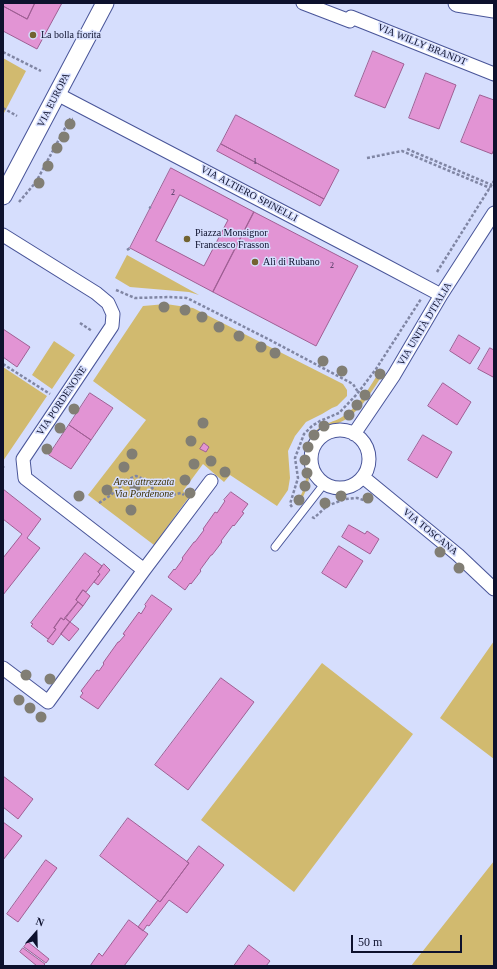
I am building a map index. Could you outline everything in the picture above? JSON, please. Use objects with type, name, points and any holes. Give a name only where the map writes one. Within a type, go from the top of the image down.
[{"type":"street","name":"VIA EUROPA","points":[[10,200],[57,94],[105,3]]},
{"type":"street","name":"VIA WILLY BRANDT","points":[[303,3],[350,19],[494,74]]},
{"type":"street","points":[[457,3],[494,10]]},
{"type":"street","name":"VIA ALTIERO SPINELLI","points":[[57,94],[441,295]]},
{"type":"street","name":"VIA UNITÀ D'ITALIA","points":[[354,434],[394,375],[441,295],[494,213]]},
{"type":"street","name":"VIA PORDENONE","points":[[3,235],[96,294],[108,303],[114,314],[112,326],[23,459],[25,478],[144,570]]},
{"type":"street","points":[[335,430],[345,430],[361,439],[369,453],[367,470],[363,477],[352,486],[345,488],[331,487],[324,484],[317,477],[312,468],[311,458],[313,449],[318,440],[335,430]]},
{"type":"street","name":"VIA TOSCANA","points":[[363,477],[458,555],[494,589]]},
{"type":"street","points":[[3,668],[48,702],[144,570],[212,481]]},
{"type":"lane","points":[[275,547],[324,484]]},
{"type":"path","points":[[3,52],[41,71]]},
{"type":"path","points":[[3,108],[17,116]]},
{"type":"path","points":[[10,200],[36,182],[70,119],[77,119]]},
{"type":"path","points":[[407,148],[491,186]]},
{"type":"path","points":[[368,158],[402,151],[491,186]]},
{"type":"path","points":[[437,272],[494,181]]},
{"type":"path","points":[[114,289],[135,298],[187,298],[352,384],[358,392]]},
{"type":"path","points":[[296,509],[290,504],[298,478],[295,458],[304,434],[320,421],[339,413],[347,405],[376,369],[423,295]]},
{"type":"path","points":[[80,323],[92,331]]},
{"type":"path","points":[[3,364],[52,395]]},
{"type":"path","points":[[99,503],[136,476],[141,478],[160,495],[168,496],[181,493],[188,499]]},
{"type":"path","points":[[307,517],[314,518],[327,506],[345,499],[357,498],[371,502]]},
{"type":"green space","points":[[3,58],[26,71],[3,115]]},
{"type":"green space","points":[[127,255],[199,295],[189,292],[130,287],[115,278]]},
{"type":"green space","name":"Area attrezzata Via Pordenone","points":[[166,304],[193,308],[343,384],[347,390],[347,396],[337,406],[306,422],[295,436],[288,451],[290,478],[288,490],[277,506],[230,475],[224,482],[203,464],[183,491],[189,497],[154,545],[88,495],[146,420],[93,381],[143,306]]},
{"type":"green space","points":[[54,341],[75,355],[52,389],[32,375]]},
{"type":"green space","points":[[3,367],[47,396],[3,461]]},
{"type":"green space","points":[[379,372],[383,374],[359,408],[344,420],[325,428],[313,440],[308,450],[308,483],[301,501],[299,504],[297,503],[305,484],[306,476],[304,455],[310,438],[322,426],[340,418],[350,411],[364,395]]},
{"type":"green space","points":[[494,641],[494,759],[440,718]]},
{"type":"green space","points":[[322,663],[413,734],[294,892],[201,820]]},
{"type":"green space","points":[[494,861],[494,966],[411,966]]},
{"type":"building","points":[[3,3],[35,3],[27,19],[3,6]]},
{"type":"building","points":[[35,3],[62,3],[37,49],[3,31],[3,6],[27,19]]},
{"type":"building","points":[[373,51],[404,64],[385,108],[355,96]]},
{"type":"building","points":[[426,73],[456,85],[439,129],[409,118]]},
{"type":"building","points":[[480,95],[494,100],[494,149],[492,154],[461,142]]},
{"type":"building","points":[[236,115],[339,170],[324,199],[221,144]]},
{"type":"building","points":[[221,144],[324,199],[320,206],[217,151]]},
{"type":"building","name":"Piazza Monsignor Francesco Frasson","points":[[171,168],[254,212],[213,292],[130,248]],"holes":[[[180,195],[228,220],[204,266],[156,241]]]},
{"type":"building","points":[[254,212],[358,266],[316,346],[213,292]]},
{"type":"building","points":[[3,329],[30,347],[17,367],[3,357]]},
{"type":"building","points":[[459,335],[480,348],[470,364],[450,351]]},
{"type":"building","points":[[490,348],[494,350],[493,377],[478,369]]},
{"type":"building","points":[[443,383],[471,402],[457,425],[428,406]]},
{"type":"building","points":[[90,393],[113,408],[91,440],[69,425]]},
{"type":"building","points":[[69,425],[91,440],[71,469],[49,455]]},
{"type":"building","points":[[423,435],[452,452],[437,478],[408,460]]},
{"type":"building","points":[[204,443],[209,447],[206,452],[200,449]]},
{"type":"building","points":[[3,489],[41,519],[27,538],[40,548],[3,595],[3,558],[22,534],[3,519]]},
{"type":"building","points":[[231,492],[248,504],[242,512],[244,513],[234,526],[233,525],[200,570],[201,571],[185,590],[168,577],[174,569],[175,570],[215,512],[217,513],[225,501],[224,500]]},
{"type":"building","points":[[349,525],[365,534],[367,531],[379,539],[370,554],[342,537]]},
{"type":"building","points":[[339,546],[363,561],[346,588],[322,573]]},
{"type":"building","points":[[85,553],[102,566],[98,572],[100,574],[86,592],[83,590],[76,600],[78,602],[64,620],[61,618],[54,628],[56,629],[48,639],[31,626],[33,624],[31,623]]},
{"type":"building","points":[[104,564],[110,570],[98,585],[94,582],[100,574],[98,572]]},
{"type":"building","points":[[83,590],[90,596],[83,606],[76,600]]},
{"type":"building","points":[[152,595],[172,609],[98,709],[80,697],[83,693],[81,691],[97,670],[99,671],[118,642],[125,635],[123,634],[139,612],[141,614]]},
{"type":"building","points":[[78,602],[83,606],[70,622],[65,618]]},
{"type":"building","points":[[61,618],[64,620],[65,618],[70,622],[53,645],[47,641],[56,629],[54,628]]},
{"type":"building","points":[[70,622],[79,629],[69,641],[61,634]]},
{"type":"building","points":[[221,678],[254,702],[188,790],[155,765]]},
{"type":"building","points":[[3,776],[33,799],[18,819],[3,807]]},
{"type":"building","points":[[128,818],[189,863],[160,902],[100,856]]},
{"type":"building","points":[[3,822],[22,836],[3,860]]},
{"type":"building","points":[[199,846],[224,865],[187,913],[169,900],[149,926],[147,925],[143,931],[138,927],[158,900],[160,902],[189,863],[187,862]]},
{"type":"building","points":[[46,860],[57,868],[18,922],[7,914]]},
{"type":"building","points":[[129,920],[148,934],[124,966],[90,966],[99,953],[102,956]]},
{"type":"building","points":[[28,942],[49,959],[46,963],[24,947]]},
{"type":"building","points":[[249,945],[270,961],[266,966],[234,966]]},
{"type":"building","points":[[23,948],[45,964],[43,966],[37,966],[20,952]]},
{"type":"place","name":"La bolla fiorita","points":[[33,35]]},
{"type":"place","name":"Piazza Monsignor Francesco Frasson","points":[[187,239]]},
{"type":"place","name":"Alì di Rubano","points":[[255,262]]}]
